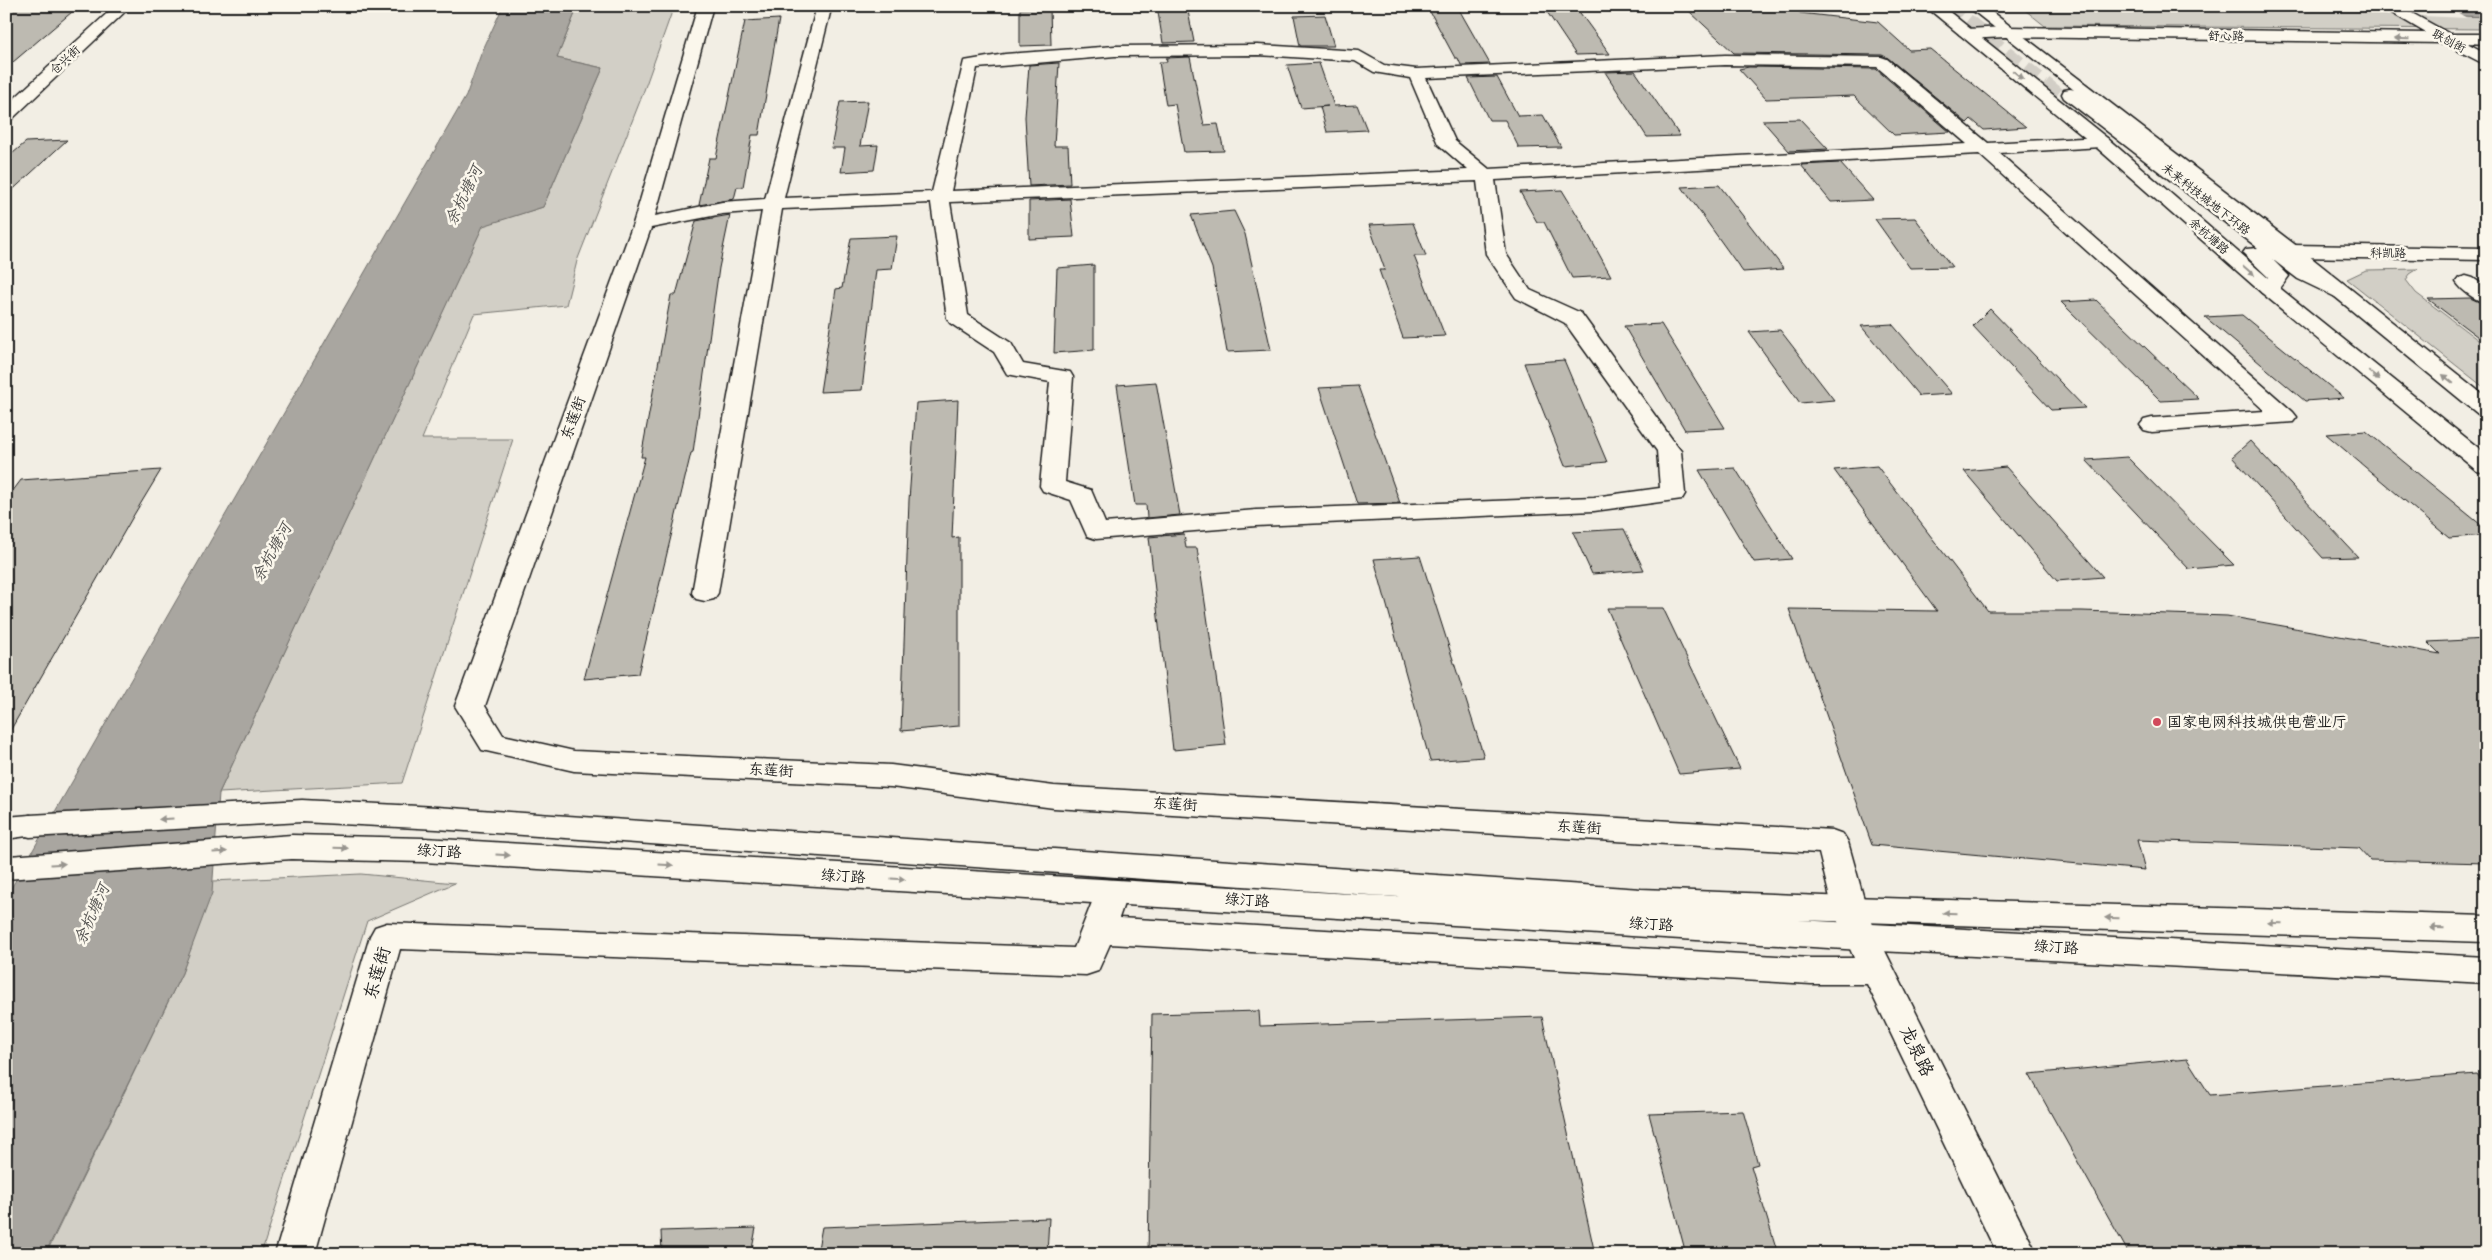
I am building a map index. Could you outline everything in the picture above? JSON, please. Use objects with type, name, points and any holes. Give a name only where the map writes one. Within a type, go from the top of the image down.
[{"type":"street","name":"仓兴街","points":[[6,115],[124,6]]},
{"type":"street","name":"东莲街","points":[[706,6],[643,224],[470,706],[493,743],[574,761],[891,776],[1054,797],[1832,842]]},
{"type":"street","name":"余杭塘路","points":[[1932,6],[2101,142],[2269,288],[2486,466]]},
{"type":"street","points":[[1974,6],[2005,32],[2291,251],[2486,409]]},
{"type":"street","name":"联创街","points":[[2387,6],[2445,40],[2486,60]]},
{"type":"street","points":[[705,593],[773,204],[823,9]]},
{"type":"street","name":"联创街","points":[[2455,23],[2486,42]]},
{"type":"street","name":"舒心路","points":[[1967,34],[2005,32],[2486,42]]},
{"type":"street","name":"舒心路","points":[[1983,47],[2099,43],[2467,51],[2486,42]]},
{"type":"street","points":[[1416,74],[1447,144],[1485,175],[1496,254],[1523,294],[1572,318],[1578,326],[1669,451],[1673,494],[1594,504],[1256,518],[1096,531],[1082,495],[1052,486],[1062,377],[1015,369],[1002,348],[958,318],[940,197],[970,64],[1005,59],[1115,51],[1258,50],[1359,56],[1380,69],[1416,74],[1726,60],[1881,62],[1983,148],[2285,417],[2152,424]]},
{"type":"street","name":"未来科技城地下环路","points":[[2269,288],[2279,276],[2063,94],[2305,275],[2346,296]]},
{"type":"street","points":[[643,224],[722,208],[773,204],[1485,175],[2101,142]]},
{"type":"street","name":"科凯路","points":[[2291,251],[2486,254]]},
{"type":"street","points":[[2466,282],[2486,296]]},
{"type":"street","name":"绿汀路","points":[[18,827],[302,811],[437,818],[1631,900],[1856,923],[2486,970]]},
{"type":"street","name":"龙泉路","points":[[1832,842],[1856,923],[1877,971],[2018,1254]]},
{"type":"street","name":"绿汀路","points":[[8,868],[292,847],[424,850],[1112,892],[1856,923],[2486,929]]},
{"type":"street","name":"东莲街","points":[[295,1254],[387,936],[1086,962],[1112,892]]},
{"type":"street","points":[[1098,930],[1801,971],[1877,971]]},
{"type":"shaded area","points":[[578,6],[674,6],[642,96],[577,261],[566,305],[474,314],[422,439],[513,439],[402,783],[219,793],[483,225],[543,207],[603,68],[557,58]]},
{"type":"shaded area","points":[[2020,6],[2137,6],[2370,11],[2486,17],[2486,29],[2045,26]]},
{"type":"shaded area","points":[[2418,269],[2410,274],[2406,280],[2416,293],[2486,346],[2486,389],[2347,279],[2366,270]]},
{"type":"shaded area","points":[[361,874],[455,883],[367,921],[261,1254],[46,1254],[182,973],[213,881]]},
{"type":"water","name":"余杭塘河","points":[[503,6],[578,6],[557,58],[603,68],[543,207],[483,226],[219,793],[212,893],[182,973],[45,1254],[6,1254],[6,897],[466,96],[481,54]]},
{"type":"water","points":[[2246,6],[2486,6],[2486,17]]},
{"type":"pier","points":[[2365,6],[2446,6],[2467,18],[2377,14]]},
{"type":"building","points":[[6,6],[79,6],[6,68]]},
{"type":"building","points":[[1157,6],[1187,6],[1194,42],[1163,43]]},
{"type":"building","points":[[1427,6],[1457,6],[1490,64],[1461,65],[1458,58],[1455,58]]},
{"type":"building","points":[[1543,6],[1575,6],[1610,54],[1576,55]]},
{"type":"building","points":[[1793,7],[1800,13],[1878,22],[1909,50],[1930,49],[2026,127],[1984,130],[1971,119],[1967,123],[1882,55],[1734,53],[1689,11]]},
{"type":"building","points":[[1050,8],[1051,45],[1020,46],[1020,9]]},
{"type":"building","points":[[1325,15],[1334,46],[1300,46],[1294,16]]},
{"type":"building","points":[[779,19],[759,135],[752,135],[743,187],[737,187],[734,199],[699,205],[709,158],[716,158],[745,21]]},
{"type":"building","points":[[1190,57],[1204,125],[1218,124],[1224,151],[1184,152],[1175,104],[1166,105],[1159,62],[1167,62],[1166,58]]},
{"type":"building","points":[[1059,63],[1054,146],[1068,146],[1070,184],[1029,186],[1025,117],[1029,65]]},
{"type":"building","points":[[1319,63],[1334,106],[1357,105],[1367,130],[1327,132],[1320,107],[1328,106],[1301,108],[1287,65]]},
{"type":"building","points":[[1749,67],[1876,69],[1950,132],[1894,135],[1854,96],[1766,99],[1739,69]]},
{"type":"building","points":[[1635,71],[1680,136],[1647,137],[1605,72]]},
{"type":"building","points":[[1497,77],[1518,116],[1543,115],[1561,147],[1519,148],[1505,120],[1489,120],[1468,78]]},
{"type":"building","points":[[868,101],[860,146],[878,145],[874,170],[841,172],[845,148],[831,148],[840,102]]},
{"type":"building","points":[[1800,119],[1828,149],[1789,151],[1762,120]]},
{"type":"building","points":[[67,140],[6,196],[6,159],[26,142]]},
{"type":"building","points":[[1840,163],[1873,200],[1831,202],[1801,165]]},
{"type":"building","points":[[1719,185],[1784,269],[1743,272],[1682,187]]},
{"type":"building","points":[[1562,190],[1611,276],[1572,278],[1544,222],[1537,222],[1520,192]]},
{"type":"building","points":[[1070,199],[1074,237],[1029,239],[1029,201]]},
{"type":"building","points":[[1234,211],[1245,234],[1271,350],[1227,352],[1212,268],[1191,215]]},
{"type":"building","points":[[730,215],[719,268],[693,452],[691,453],[638,674],[584,679],[645,457],[641,457],[671,295],[676,295],[696,221]]},
{"type":"building","points":[[1915,218],[1952,267],[1910,268],[1875,219]]},
{"type":"building","points":[[1413,223],[1426,256],[1414,256],[1445,336],[1403,338],[1379,270],[1385,270],[1369,225]]},
{"type":"building","points":[[897,236],[892,269],[876,270],[862,390],[820,392],[836,289],[842,288],[851,238]]},
{"type":"building","points":[[1094,265],[1094,350],[1054,353],[1057,268]]},
{"type":"building","points":[[2470,298],[2486,305],[2486,343],[2428,299]]},
{"type":"building","points":[[2096,300],[2199,399],[2161,401],[2061,302]]},
{"type":"building","points":[[1990,309],[2085,408],[2051,410],[1973,326]]},
{"type":"building","points":[[2242,315],[2344,398],[2305,401],[2205,317]]},
{"type":"building","points":[[1661,324],[1725,428],[1685,430],[1624,326]]},
{"type":"building","points":[[1892,324],[1952,394],[1919,396],[1861,326]]},
{"type":"building","points":[[1780,330],[1834,400],[1800,403],[1749,332]]},
{"type":"building","points":[[1564,360],[1607,462],[1565,466],[1524,363]]},
{"type":"building","points":[[1156,382],[1180,515],[1147,518],[1146,505],[1135,505],[1117,385]]},
{"type":"building","points":[[1358,386],[1400,503],[1357,504],[1319,388]]},
{"type":"building","points":[[958,400],[952,538],[959,537],[959,726],[901,731],[909,500],[916,403]]},
{"type":"building","points":[[2366,431],[2486,529],[2486,535],[2449,538],[2326,434]]},
{"type":"building","points":[[2250,441],[2358,557],[2323,558],[2232,457]]},
{"type":"building","points":[[2127,457],[2234,565],[2189,569],[2086,460]]},
{"type":"building","name":"国家电网科技城供电营业厅","points":[[1877,466],[1988,611],[2082,611],[2227,616],[2440,654],[2428,642],[2486,639],[2486,863],[2370,860],[2359,848],[2137,840],[2145,870],[1872,845],[1789,609],[1937,611],[1834,470]]},
{"type":"building","points":[[2006,467],[2103,577],[2057,581],[1964,471]]},
{"type":"building","points":[[1735,468],[1792,559],[1754,562],[1699,470]]},
{"type":"building","points":[[161,470],[6,738],[6,500],[21,480]]},
{"type":"building","points":[[1624,529],[1644,570],[1592,574],[1573,532]]},
{"type":"building","points":[[1184,534],[1186,548],[1197,548],[1226,745],[1173,750],[1149,537]]},
{"type":"building","points":[[1420,556],[1484,757],[1430,761],[1374,559]]},
{"type":"building","points":[[1607,608],[1663,608],[1740,769],[1679,774]]},
{"type":"building","points":[[1259,1011],[1260,1026],[1542,1017],[1595,1254],[1148,1254],[1152,1014]]},
{"type":"building","points":[[2187,1059],[2210,1095],[2477,1074],[2486,1086],[2486,1254],[2129,1254],[2029,1074]]},
{"type":"building","points":[[1743,1111],[1758,1164],[1751,1166],[1778,1254],[1686,1254],[1649,1114]]},
{"type":"building","points":[[1049,1218],[1047,1254],[817,1254],[822,1227]]},
{"type":"building","points":[[756,1228],[751,1254],[662,1254],[661,1231]]},
{"type":"tunnel","points":[[1947,6],[2057,95]]},
{"type":"place","name":"国家电网科技城供电营业厅","points":[[2157,722]]}]
